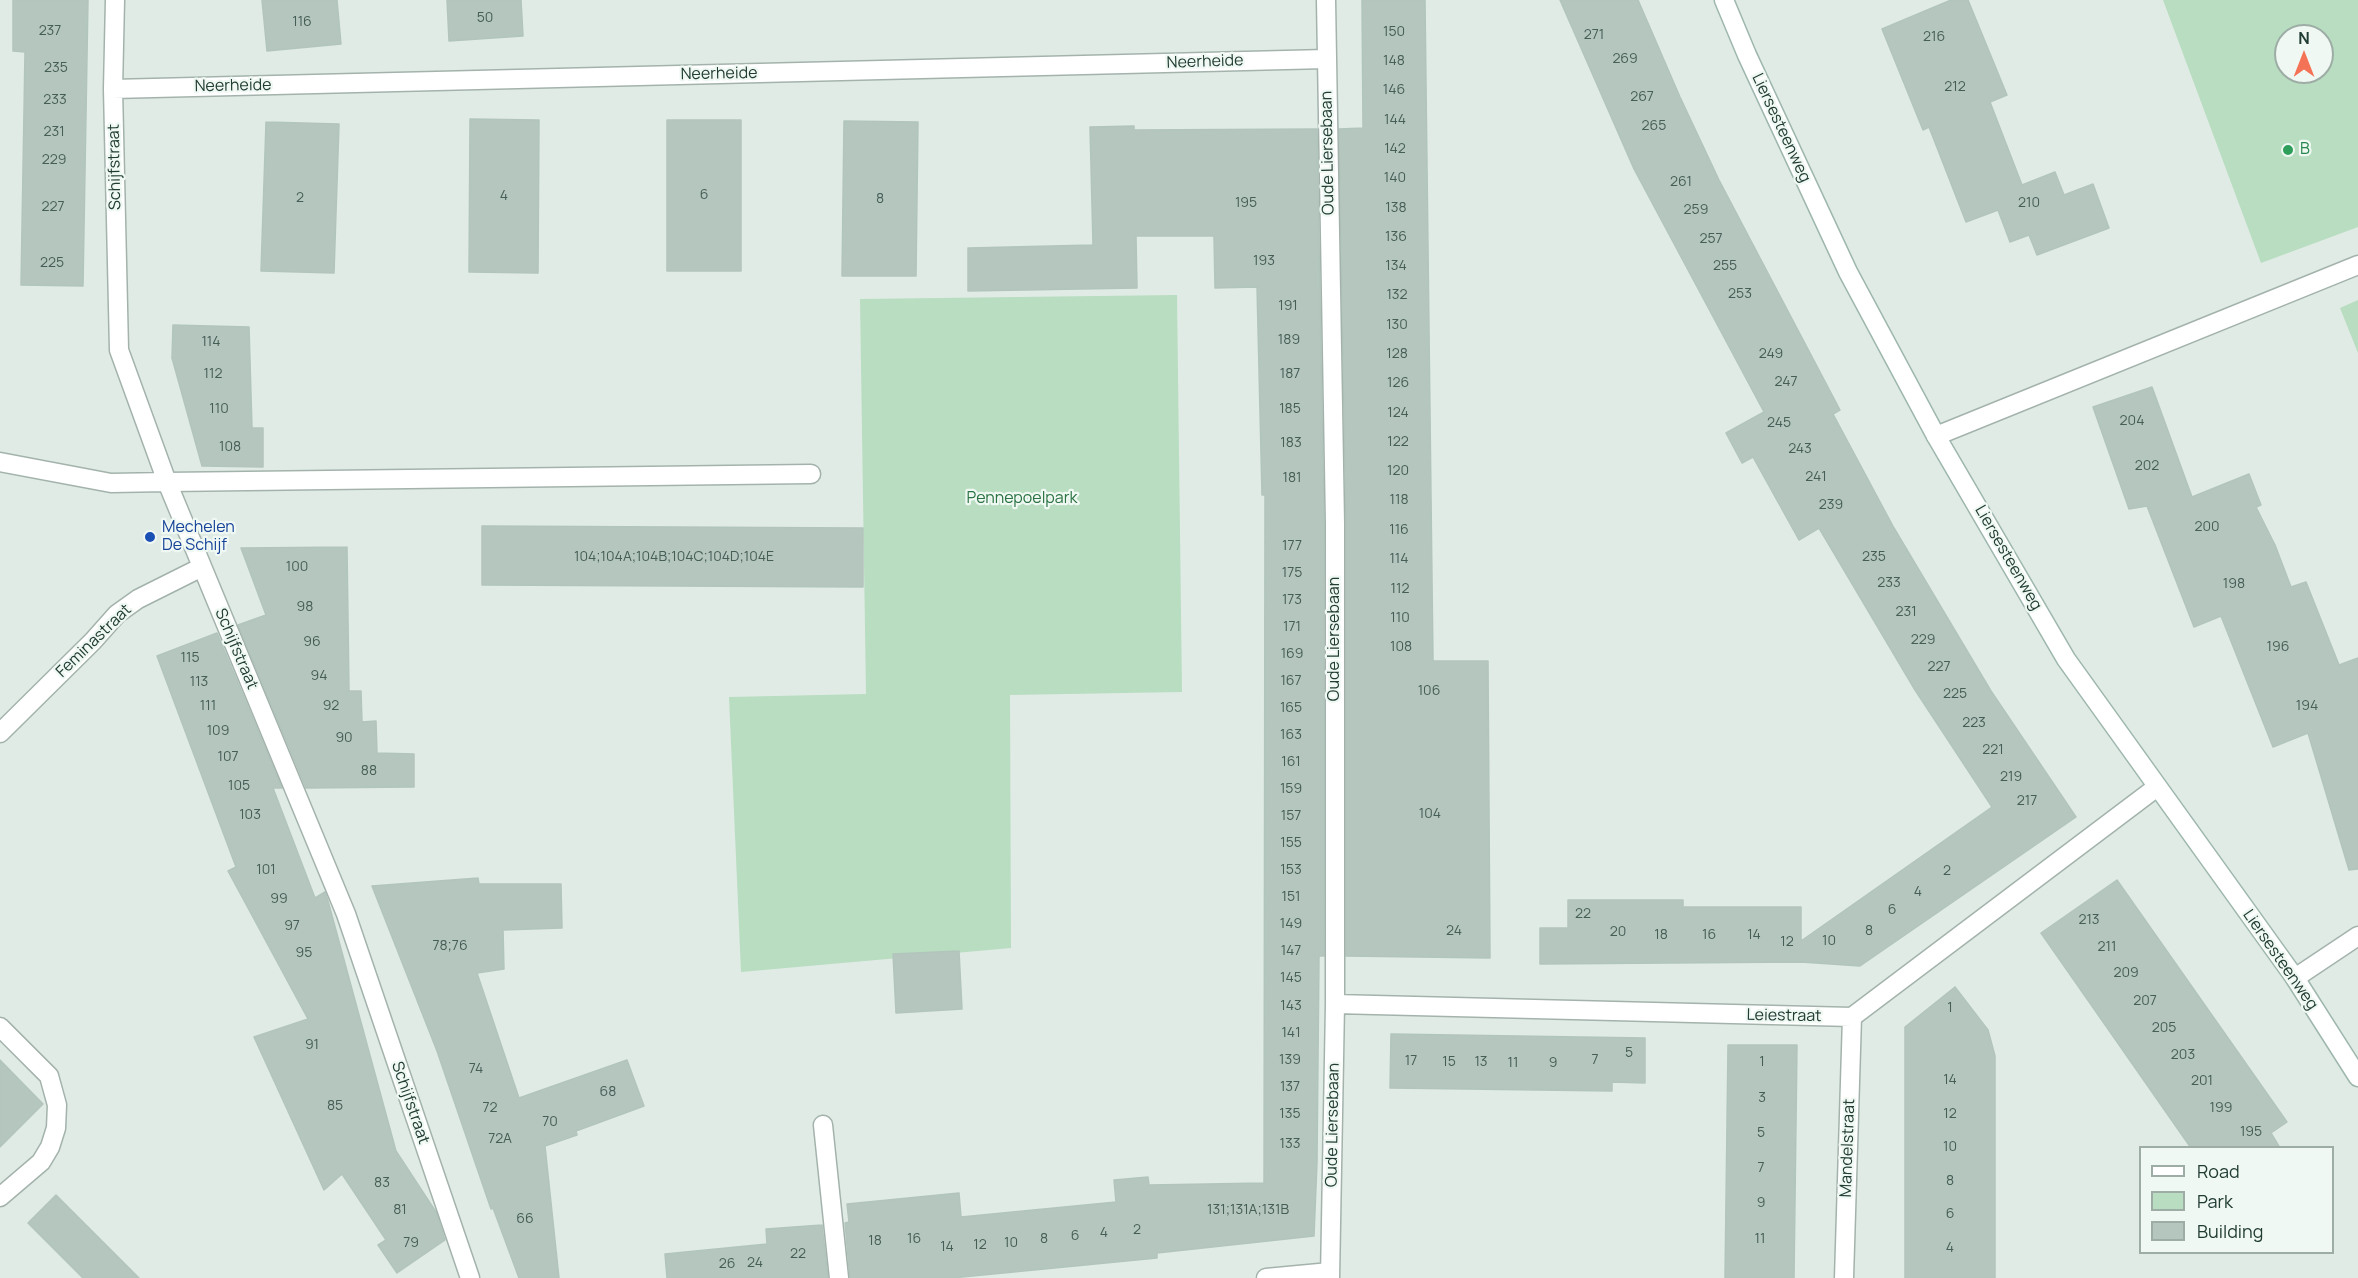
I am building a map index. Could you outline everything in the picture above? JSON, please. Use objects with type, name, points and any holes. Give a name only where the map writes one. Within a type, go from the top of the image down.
[{"type":"street","name":"Schijfstraat","points":[[115,0],[113,89],[119,350],[201,567],[346,914],[470,1278]]},
{"type":"street","name":"Oude Liersebaan","points":[[1326,0],[1335,523],[1335,1004],[1330,1275]]},
{"type":"street","name":"Liersesteenweg","points":[[1724,0],[1747,55],[1848,272],[1936,436],[2066,658],[2295,978],[2358,1077]]},
{"type":"street","name":"Neerheide","points":[[113,89],[1326,59]]},
{"type":"street","points":[[1936,436],[2358,265]]},
{"type":"street","points":[[0,462],[111,483],[811,474]]},
{"type":"street","name":"Feminastraat","points":[[0,733],[93,641],[117,614],[138,599],[201,567]]},
{"type":"street","points":[[1852,1017],[2157,787]]},
{"type":"street","points":[[2295,978],[2358,936]]},
{"type":"street","name":"Leiestraat","points":[[1335,1004],[1852,1017]]},
{"type":"street","name":"Mandelstraat","points":[[1844,1278],[1852,1017]]},
{"type":"street","points":[[0,1027],[49,1076],[57,1105],[56,1128],[50,1147],[41,1162],[0,1197]]},
{"type":"street","points":[[823,1125],[839,1278]]},
{"type":"street","points":[[1266,1278],[1330,1275]]},
{"type":"green space","name":"B","points":[[2163,0],[2358,0],[2358,227],[2261,263]]},
{"type":"green space","name":"Pennepoelpark","points":[[1177,295],[1182,692],[1010,695],[1011,948],[741,972],[729,697],[866,694],[860,299]]},
{"type":"green space","points":[[2358,300],[2358,353],[2340,308]]},
{"type":"building","points":[[13,0],[88,0],[83,286],[21,285],[25,52],[13,51]]},
{"type":"building","points":[[262,0],[337,0],[341,44],[267,51]]},
{"type":"building","points":[[447,0],[521,0],[523,36],[449,41]]},
{"type":"building","points":[[1362,0],[1425,0],[1433,661],[1488,661],[1490,958],[1346,956],[1346,523],[1339,129],[1363,128]]},
{"type":"building","points":[[1560,0],[1638,0],[1719,180],[1840,410],[1833,414],[1894,528],[1991,691],[2076,817],[1860,966],[1801,962],[1540,964],[1540,928],[1568,928],[1568,900],[1683,900],[1683,907],[1801,907],[1801,941],[1992,807],[1915,690],[1819,528],[1799,540],[1753,457],[1742,463],[1726,433],[1764,412],[1634,169]]},
{"type":"building","points":[[1951,0],[1968,0],[2007,95],[1990,102],[2022,185],[2055,172],[2064,195],[2093,184],[2109,228],[2037,255],[2029,235],[2010,242],[1998,210],[1966,222],[1929,127],[1923,130],[1882,29]]},
{"type":"building","points":[[470,119],[539,120],[538,273],[469,272]]},
{"type":"building","points":[[667,120],[741,120],[741,271],[667,271]]},
{"type":"building","points":[[844,121],[918,122],[916,276],[842,276]]},
{"type":"building","points":[[266,122],[339,124],[334,273],[261,271]]},
{"type":"building","points":[[1134,126],[1134,130],[1317,129],[1324,523],[1324,956],[1319,956],[1314,1236],[1157,1253],[1157,1258],[952,1278],[850,1278],[845,1223],[849,1222],[847,1204],[959,1193],[961,1217],[1116,1202],[1114,1180],[1148,1177],[1149,1185],[1264,1183],[1265,495],[1262,495],[1257,287],[1215,288],[1214,236],[1136,236],[1137,288],[968,291],[968,248],[1093,245],[1090,127]]},
{"type":"building","points":[[173,325],[249,327],[252,428],[263,428],[263,467],[202,466],[172,358]]},
{"type":"building","points":[[2152,387],[2192,497],[2249,474],[2261,505],[2256,507],[2275,545],[2291,587],[2306,582],[2339,665],[2358,658],[2358,869],[2349,870],[2308,733],[2273,747],[2221,616],[2194,627],[2147,506],[2129,509],[2093,407]]},
{"type":"building","points":[[482,526],[863,528],[863,587],[482,585]]},
{"type":"building","points":[[347,547],[349,691],[361,691],[362,722],[376,721],[377,753],[414,754],[414,787],[306,788],[238,625],[266,615],[241,548]]},
{"type":"building","points":[[217,633],[282,788],[273,788],[315,898],[325,892],[396,1151],[436,1212],[445,1240],[397,1273],[378,1245],[386,1240],[342,1174],[324,1190],[254,1037],[308,1019],[228,871],[236,867],[157,656]]},
{"type":"building","points":[[478,878],[479,884],[561,884],[562,928],[503,930],[504,969],[477,973],[519,1098],[627,1060],[644,1106],[576,1131],[577,1135],[545,1146],[559,1278],[519,1278],[493,1208],[491,1209],[437,1051],[372,886]]},
{"type":"building","points":[[2117,880],[2287,1122],[2271,1133],[2279,1146],[2190,1146],[2041,933]]},
{"type":"building","points":[[959,951],[962,1009],[896,1013],[893,954]]},
{"type":"building","points":[[1955,987],[1988,1030],[1995,1056],[1995,1278],[1905,1278],[1905,1027]]},
{"type":"building","points":[[1391,1034],[1645,1038],[1645,1083],[1612,1082],[1612,1091],[1390,1088]]},
{"type":"building","points":[[1728,1045],[1797,1045],[1794,1278],[1725,1278]]},
{"type":"building","points":[[0,1060],[43,1104],[0,1147]]},
{"type":"building","points":[[56,1195],[139,1278],[83,1278],[28,1223]]},
{"type":"building","points":[[822,1225],[828,1278],[667,1278],[665,1254],[767,1244],[766,1229]]},
{"type":"place","name":"B","points":[[2288,150]]},
{"type":"place","name":"Mechelen De Schijf","points":[[150,537]]}]
